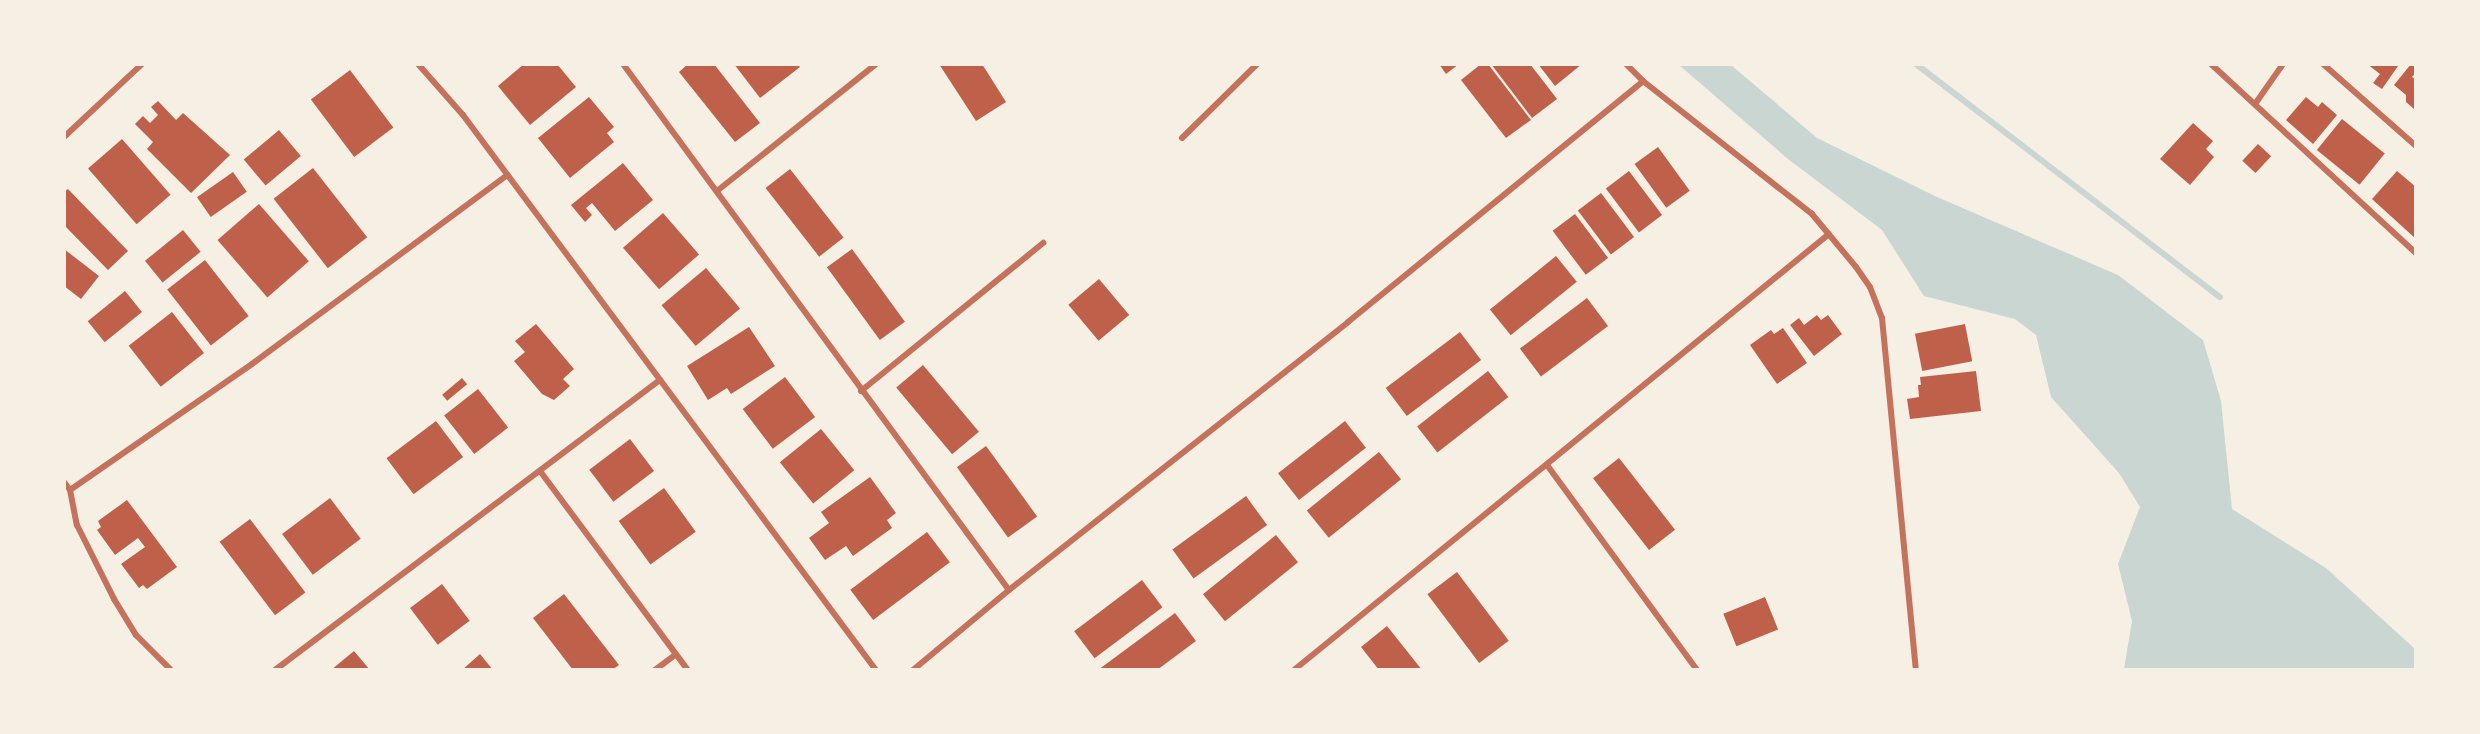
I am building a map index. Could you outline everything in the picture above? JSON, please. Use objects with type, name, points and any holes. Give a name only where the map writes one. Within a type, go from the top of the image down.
[{"type":"street","points":[[64,137],[142,64]]},
{"type":"street","points":[[418,64],[436,82],[507,175],[876,669]]},
{"type":"street","points":[[623,64],[1009,590]]},
{"type":"street","points":[[717,192],[876,64]]},
{"type":"street","points":[[1182,138],[1257,64]]},
{"type":"street","points":[[1626,64],[1643,81],[1812,214],[1865,280],[1882,318],[1916,669]]},
{"type":"street","points":[[2211,64],[2415,253]]},
{"type":"street","points":[[2255,104],[2283,64]]},
{"type":"street","points":[[2324,64],[2415,146]]},
{"type":"street","points":[[912,669],[1348,322],[1643,81]]},
{"type":"street","points":[[70,490],[252,364],[507,175]]},
{"type":"street","points":[[1294,669],[1829,234]]},
{"type":"street","points":[[861,391],[1043,243]]},
{"type":"street","points":[[275,669],[660,380]]},
{"type":"street","points":[[1547,465],[1697,669]]},
{"type":"street","points":[[540,471],[688,669]]},
{"type":"street","points":[[64,482],[70,490],[77,525],[114,599],[136,635],[171,669]]},
{"type":"street","points":[[655,669],[676,654]]},
{"type":"shaded area","points":[[1679,65],[1731,65],[1817,138],[1937,197],[2118,275],[2203,340],[2221,401],[2232,509],[2326,568],[2415,649],[2415,669],[2124,669],[2132,621],[2118,564],[2140,507],[2119,473],[2051,397],[2036,335],[2015,319],[1924,296],[1882,230],[1788,159]]},
{"type":"building","points":[[524,64],[557,64],[576,87],[530,125],[498,86]]},
{"type":"building","points":[[688,64],[714,64],[760,123],[735,142],[679,72]]},
{"type":"building","points":[[734,64],[797,64],[800,67],[760,98]]},
{"type":"building","points":[[939,64],[982,64],[1006,102],[976,121]]},
{"type":"building","points":[[1439,64],[1459,64],[1446,74]]},
{"type":"building","points":[[1481,64],[1488,64],[1531,120],[1506,138],[1461,80]]},
{"type":"building","points":[[1491,64],[1530,64],[1557,99],[1532,118]]},
{"type":"building","points":[[1538,64],[1582,64],[1555,86]]},
{"type":"building","points":[[2367,64],[2396,64],[2398,66],[2382,89],[2373,83],[2380,74]]},
{"type":"building","points":[[2411,64],[2416,64],[2416,72],[2412,77],[2416,80],[2414,109],[2406,102],[2406,95],[2394,85]]},
{"type":"building","points":[[350,70],[393,128],[354,157],[311,99]]},
{"type":"building","points":[[589,97],[614,127],[607,133],[614,142],[570,178],[538,138]]},
{"type":"building","points":[[2306,97],[2318,107],[2322,102],[2337,115],[2313,144],[2286,120]]},
{"type":"building","points":[[158,101],[176,120],[183,113],[230,155],[191,193],[147,149],[153,142],[135,124],[143,116],[150,123],[158,115],[151,107]]},
{"type":"building","points":[[2342,119],[2385,154],[2360,185],[2317,150]]},
{"type":"building","points":[[2193,123],[2213,141],[2206,149],[2214,157],[2190,185],[2160,159]]},
{"type":"building","points":[[279,130],[301,156],[266,186],[244,160]]},
{"type":"building","points":[[122,139],[171,195],[137,224],[88,169]]},
{"type":"building","points":[[2258,144],[2271,156],[2255,173],[2242,161]]},
{"type":"building","points":[[1658,147],[1690,191],[1666,208],[1635,164]]},
{"type":"building","points":[[623,163],[653,200],[615,231],[592,203],[586,208],[592,215],[585,222],[571,205]]},
{"type":"building","points":[[313,168],[367,237],[328,268],[274,199]]},
{"type":"building","points":[[790,169],[844,238],[819,257],[766,188]]},
{"type":"building","points":[[1629,171],[1662,215],[1639,232],[1606,188]]},
{"type":"building","points":[[2397,171],[2416,187],[2416,239],[2372,199]]},
{"type":"building","points":[[233,172],[247,192],[211,217],[197,197]]},
{"type":"building","points":[[68,189],[128,251],[108,270],[64,225],[64,192]]},
{"type":"building","points":[[1601,193],[1634,237],[1611,254],[1578,210]]},
{"type":"building","points":[[259,204],[309,261],[267,297],[217,240]]},
{"type":"building","points":[[663,213],[699,255],[659,289],[623,248]]},
{"type":"building","points":[[1575,214],[1608,258],[1586,275],[1553,231]]},
{"type":"building","points":[[183,230],[201,252],[163,283],[145,261]]},
{"type":"building","points":[[64,249],[99,276],[81,299],[64,286]]},
{"type":"building","points":[[852,249],[905,322],[880,340],[827,267]]},
{"type":"building","points":[[1556,256],[1577,282],[1511,335],[1490,309]]},
{"type":"building","points":[[205,260],[249,316],[211,346],[167,290]]},
{"type":"building","points":[[706,268],[740,309],[696,346],[662,305]]},
{"type":"building","points":[[1099,279],[1129,315],[1099,341],[1068,305]]},
{"type":"building","points":[[125,291],[142,312],[105,342],[88,321]]},
{"type":"building","points":[[1587,298],[1608,326],[1541,377],[1520,349]]},
{"type":"building","points":[[172,312],[204,353],[161,387],[129,346]]},
{"type":"building","points":[[1817,315],[1821,320],[1828,315],[1842,334],[1814,356],[1790,325],[1799,318],[1804,325]]},
{"type":"building","points":[[536,324],[574,369],[563,379],[570,386],[554,400],[542,394],[514,361],[525,352],[515,341]]},
{"type":"building","points":[[1965,324],[1972,361],[1922,371],[1915,334]]},
{"type":"building","points":[[749,327],[775,366],[731,394],[727,388],[708,400],[687,366]]},
{"type":"building","points":[[1783,328],[1807,363],[1777,384],[1750,345],[1771,330],[1774,334]]},
{"type":"building","points":[[1460,332],[1481,360],[1407,416],[1386,388]]},
{"type":"building","points":[[923,365],[979,432],[952,454],[896,387]]},
{"type":"building","points":[[1488,371],[1508,397],[1437,452],[1417,426]]},
{"type":"building","points":[[1976,371],[1981,411],[1910,419],[1907,399],[1919,397],[1920,377]]},
{"type":"building","points":[[785,377],[815,417],[773,449],[743,409]]},
{"type":"building","points":[[462,378],[467,384],[447,401],[442,395]]},
{"type":"building","points":[[478,389],[508,428],[474,454],[444,415]]},
{"type":"building","points":[[436,421],[463,457],[414,494],[386,458]]},
{"type":"building","points":[[1345,421],[1366,448],[1299,500],[1278,473]]},
{"type":"building","points":[[821,429],[854,470],[813,504],[780,462]]},
{"type":"building","points":[[630,439],[654,471],[613,502],[589,470]]},
{"type":"building","points":[[986,446],[1037,516],[1008,538],[957,467]]},
{"type":"building","points":[[1379,452],[1401,479],[1329,538],[1307,511]]},
{"type":"building","points":[[1619,458],[1675,530],[1649,550],[1593,478]]},
{"type":"building","points":[[870,477],[896,513],[887,520],[892,528],[853,556],[846,546],[825,560],[809,538],[829,523],[821,512]]},
{"type":"building","points":[[664,488],[696,532],[650,565],[619,521]]},
{"type":"building","points":[[1246,496],[1267,525],[1194,579],[1172,549]]},
{"type":"building","points":[[330,498],[361,539],[313,575],[282,534]]},
{"type":"building","points":[[127,500],[177,567],[147,589],[143,585],[139,588],[121,564],[145,547],[138,538],[115,555],[97,530],[101,527],[98,521]]},
{"type":"building","points":[[250,519],[305,592],[275,615],[220,542]]},
{"type":"building","points":[[927,532],[950,562],[873,620],[850,590]]},
{"type":"building","points":[[1276,535],[1298,562],[1225,621],[1203,594]]},
{"type":"building","points":[[1457,572],[1509,641],[1479,663],[1427,594]]},
{"type":"building","points":[[1142,580],[1162,607],[1095,658],[1074,631]]},
{"type":"building","points":[[442,584],[470,621],[438,645],[410,608]]},
{"type":"building","points":[[564,594],[619,665],[612,670],[573,670],[533,618]]},
{"type":"building","points":[[1765,597],[1778,629],[1736,646],[1723,614]]},
{"type":"building","points":[[1175,613],[1196,641],[1157,670],[1098,670]]},
{"type":"building","points":[[1387,626],[1422,670],[1379,670],[1361,647]]},
{"type":"building","points":[[354,651],[370,670],[331,670]]},
{"type":"building","points":[[480,654],[493,670],[462,670]]},
{"type":"waterway","points":[[1916,64],[2220,297]]}]
